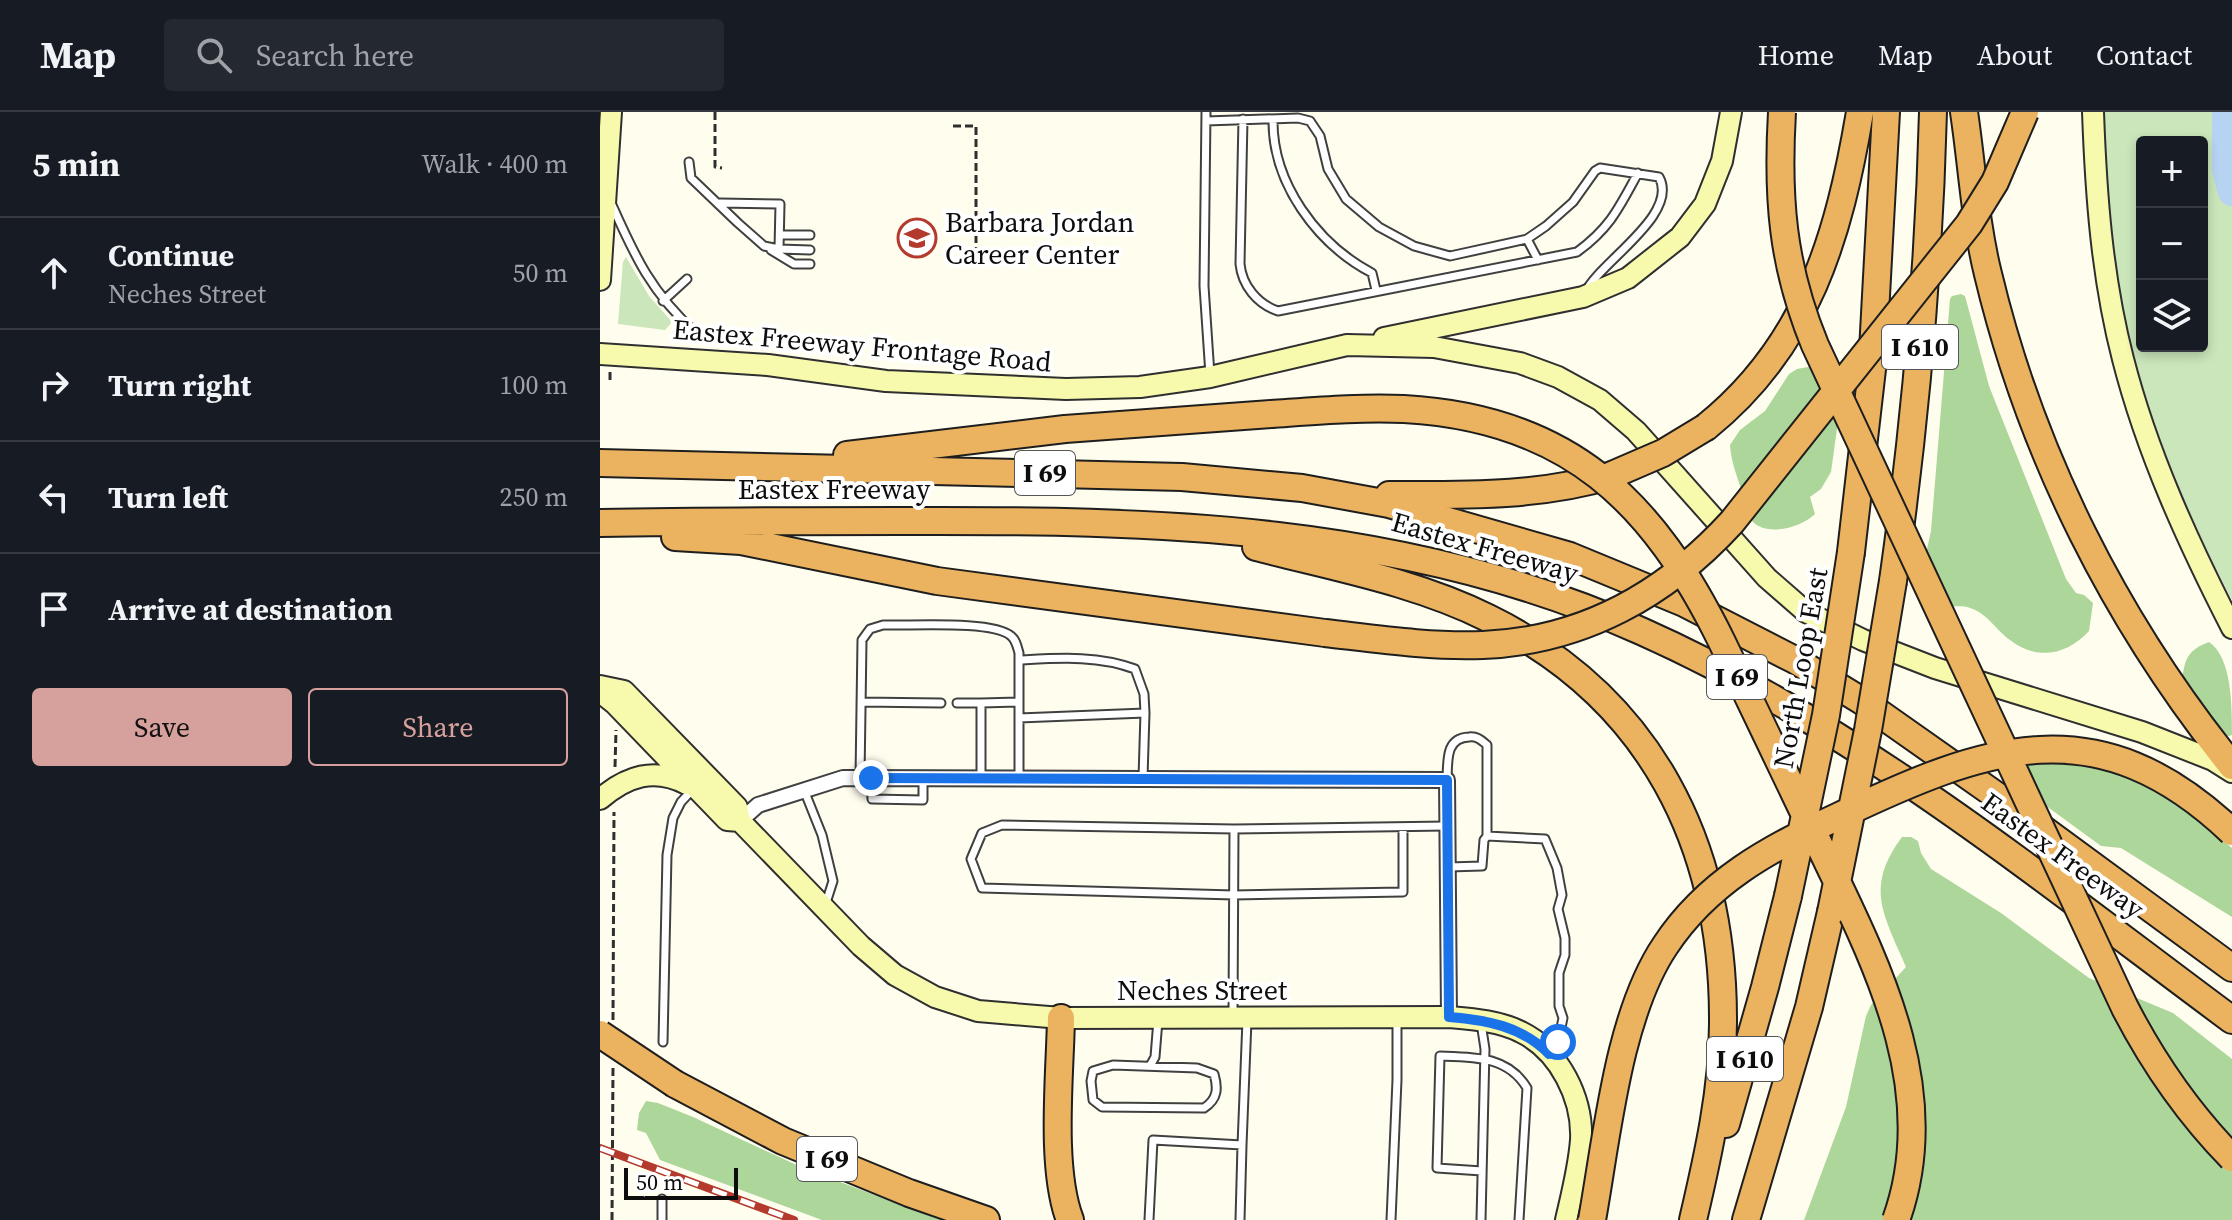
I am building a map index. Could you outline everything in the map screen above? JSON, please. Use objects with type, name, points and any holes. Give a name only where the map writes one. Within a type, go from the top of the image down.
[{"type":"highway","points":[[1782,112],[1779,185],[1782,228],[1795,292],[1815,345],[2135,1028],[2173,1091],[2232,1158]]},
{"type":"highway","points":[[1341,494],[1533,491],[1581,484],[1612,475],[1663,453],[1706,427],[1762,374],[1795,325],[1812,292],[1833,235],[1860,112]]},
{"type":"highway","name":"North Loop East","points":[[1694,1220],[1742,1070],[1788,896],[1826,715],[1851,552],[1872,369],[1886,112]]},
{"type":"highway","name":"I 610","points":[[1746,1220],[1805,1022],[1868,730],[1908,474],[1918,371],[1933,112]]},
{"type":"highway","points":[[1964,112],[1987,270],[2026,405],[2061,491],[2105,577],[2155,658],[2232,769]]},
{"type":"highway","points":[[600,531],[741,541],[937,581],[1325,633],[1430,643],[1509,643],[1554,633],[1601,618],[1668,582],[1701,555],[1732,522],[1969,224],[1995,182],[2025,112]]},
{"type":"highway","points":[[748,467],[1065,429],[1271,414],[1401,409],[1451,414],[1515,429],[1562,450],[1605,480],[1638,512],[1686,573],[1864,938],[1887,997],[1905,1060],[1913,1122],[1907,1181],[1896,1220]]},
{"type":"highway","name":"Eastex Freeway","points":[[600,463],[1182,477],[1260,482],[1341,494],[1439,517],[1570,556],[1684,603],[1826,678],[1896,723],[2232,968]]},
{"type":"highway","name":"Eastex Freeway","points":[[600,523],[978,521],[1159,526],[1295,538],[1418,557],[1557,598],[1640,630],[1737,677],[1868,756],[1938,803],[2232,1020]]},
{"type":"highway","points":[[1159,526],[1335,567],[1433,595],[1486,617],[1522,635],[1564,663],[1619,714],[1642,743],[1664,778],[1691,833],[1707,885],[1719,953],[1722,1057],[1694,1220]]},
{"type":"highway","points":[[1592,1220],[1622,1059],[1644,985],[1664,947],[1684,920],[1721,882],[1747,863],[1822,824],[1936,772],[1977,758],[2030,750],[2088,753],[2129,764],[2191,797],[2232,832]]},
{"type":"highway","points":[[1061,1018],[1059,1161],[1062,1194],[1070,1220]]},
{"type":"highway","name":"I 69","points":[[606,1033],[675,1084],[783,1141],[909,1193],[986,1220]]},
{"type":"main road","points":[[600,280],[606,192],[605,142],[611,112]]},
{"type":"main road","points":[[1347,345],[1583,297],[1628,278],[1680,237],[1693,222],[1714,185],[1731,112]]},
{"type":"main road","points":[[2093,112],[2096,202],[2123,359],[2166,488],[2232,628]]},
{"type":"main road","name":"Eastex Freeway Frontage Road","points":[[600,354],[768,365],[886,381],[1066,389],[1140,387],[1210,377],[1347,345],[1434,347],[1520,363],[1558,377],[1600,400],[1636,431],[1767,578],[1806,612],[1863,640],[1935,668],[2142,732],[2232,769]]},
{"type":"main road","name":"Neches Street","points":[[600,689],[727,820],[740,821]]},
{"type":"main road","name":"Neches Street","points":[[600,689],[624,691],[737,807],[740,821],[861,946],[895,975],[935,997],[978,1011],[1061,1018],[1449,1017],[1480,1020],[1522,1032],[1549,1054],[1574,1090],[1581,1139],[1566,1220]]},
{"type":"main road","points":[[607,806],[615,786],[643,775],[661,774],[694,788]]},
{"type":"street","points":[[740,821],[758,805],[843,778],[1447,780],[1449,1017]]},
{"type":"lane","points":[[1210,377],[1204,286],[1206,117],[1298,118],[1310,121],[1320,136],[1328,169],[1346,199],[1379,227],[1414,246],[1450,256],[1527,239],[1573,202],[1600,168],[1659,177],[1662,196],[1641,232],[1591,280],[1583,297]]},
{"type":"lane","points":[[1243,119],[1242,282],[1269,308],[1278,311],[1577,252],[1600,235],[1620,207],[1638,173]]},
{"type":"lane","points":[[1273,119],[1278,156],[1298,205],[1324,238],[1372,273],[1376,290]]},
{"type":"lane","points":[[689,162],[691,178],[757,242],[794,264],[810,264]]},
{"type":"lane","points":[[606,192],[641,266],[663,301],[695,332]]},
{"type":"lane","points":[[720,203],[780,204],[779,249]]},
{"type":"lane","points":[[780,235],[810,235]]},
{"type":"lane","points":[[1527,239],[1538,260]]},
{"type":"lane","points":[[770,248],[810,250]]},
{"type":"lane","points":[[1450,256],[1454,275]]},
{"type":"lane","points":[[663,301],[687,279]]},
{"type":"lane","points":[[923,778],[923,800],[872,799],[865,778],[861,702],[862,640],[870,629],[883,625],[989,627],[1015,638],[1019,660],[1019,778]]},
{"type":"lane","points":[[1019,660],[1077,658],[1117,662],[1135,669],[1144,694],[1143,779]]},
{"type":"lane","points":[[861,702],[941,703]]},
{"type":"lane","points":[[957,703],[1019,702]]},
{"type":"lane","points":[[981,703],[981,778]]},
{"type":"lane","points":[[1019,718],[1145,713]]},
{"type":"lane","points":[[1447,780],[1451,745],[1457,739],[1473,736],[1487,745],[1487,836],[1482,866],[1448,867]]},
{"type":"lane","points":[[663,1042],[667,855],[673,818],[681,802],[694,788]]},
{"type":"lane","points":[[804,790],[822,835],[833,881],[825,908]]},
{"type":"lane","points":[[1403,827],[1403,892],[1234,895],[982,888],[971,859],[982,833],[1002,825],[1234,829],[1447,826]]},
{"type":"lane","points":[[1234,829],[1242,1145],[1240,1220]]},
{"type":"lane","points":[[1487,836],[1545,839],[1557,868],[1562,895],[1558,909],[1566,946],[1559,973],[1559,1006],[1563,1018],[1558,1042],[1549,1054]]},
{"type":"lane","points":[[1391,1220],[1397,1017]]},
{"type":"lane","points":[[1150,1066],[1155,1057],[1158,1018]]},
{"type":"lane","points":[[1480,1020],[1485,1058],[1481,1220]]},
{"type":"lane","points":[[1482,1171],[1437,1168],[1440,1056],[1485,1058],[1519,1075],[1527,1088],[1519,1220]]},
{"type":"lane","points":[[1113,1065],[1150,1066],[1197,1068],[1214,1074],[1218,1087],[1213,1102],[1204,1108],[1102,1107],[1093,1100],[1093,1071],[1113,1065]]},
{"type":"lane","points":[[1149,1220],[1153,1140],[1242,1145]]},
{"type":"lane","points":[[662,1199],[662,1220]]},
{"type":"path","points":[[715,112],[715,167],[722,168]]},
{"type":"path","points":[[953,126],[976,126],[976,263]]},
{"type":"path","points":[[610,372],[610,380]]},
{"type":"path","points":[[615,774],[616,727]]},
{"type":"path","points":[[606,1033],[607,806]]},
{"type":"path","points":[[612,1220],[613,1063]]},
{"type":"green space","points":[[2104,112],[2232,112],[2232,600],[2178,487],[2149,409],[2127,329],[2109,200]]},
{"type":"green space","points":[[626,257],[649,296],[672,322],[665,330],[618,324]]},
{"type":"green space","points":[[1961,294],[1965,296],[1989,386],[2066,579],[2076,593],[2093,603],[2089,631],[2061,650],[2041,653],[2020,647],[1976,610],[1945,606],[1925,558],[1931,531],[1950,299]]},
{"type":"green space","points":[[1808,367],[1815,368],[1839,414],[1831,472],[1821,489],[1810,497],[1815,514],[1809,519],[1782,529],[1763,528],[1748,515],[1730,445],[1740,430],[1765,411],[1789,374]]},
{"type":"green space","points":[[2209,642],[2222,659],[2229,683],[2232,735],[2222,738],[2182,680],[2189,656],[2196,648]]},
{"type":"green space","points":[[2032,762],[2099,766],[2141,782],[2179,805],[2232,848],[2232,917],[2121,848],[2101,846],[1996,769]]},
{"type":"green space","points":[[1902,837],[1918,841],[1931,869],[2001,913],[2089,978],[2173,1013],[2232,1059],[2232,1220],[1804,1220],[1846,1107],[1866,1016],[1871,1005],[1906,967],[1885,916],[1881,887],[1890,855]]},
{"type":"green space","points":[[646,1101],[693,1117],[803,1168],[941,1220],[822,1220],[660,1160],[646,1133],[637,1130],[639,1113]]},
{"type":"waterway","points":[[2226,112],[2226,170],[2232,192]]},
{"type":"railway","points":[[600,1148],[794,1220]]},
{"type":"place","name":"Barbara Jordan Career Center","points":[[917,238]]},
{"type":"route","points":[[871,778],[1447,780],[1449,1017],[1480,1020],[1522,1032],[1549,1054],[1558,1042]]}]
